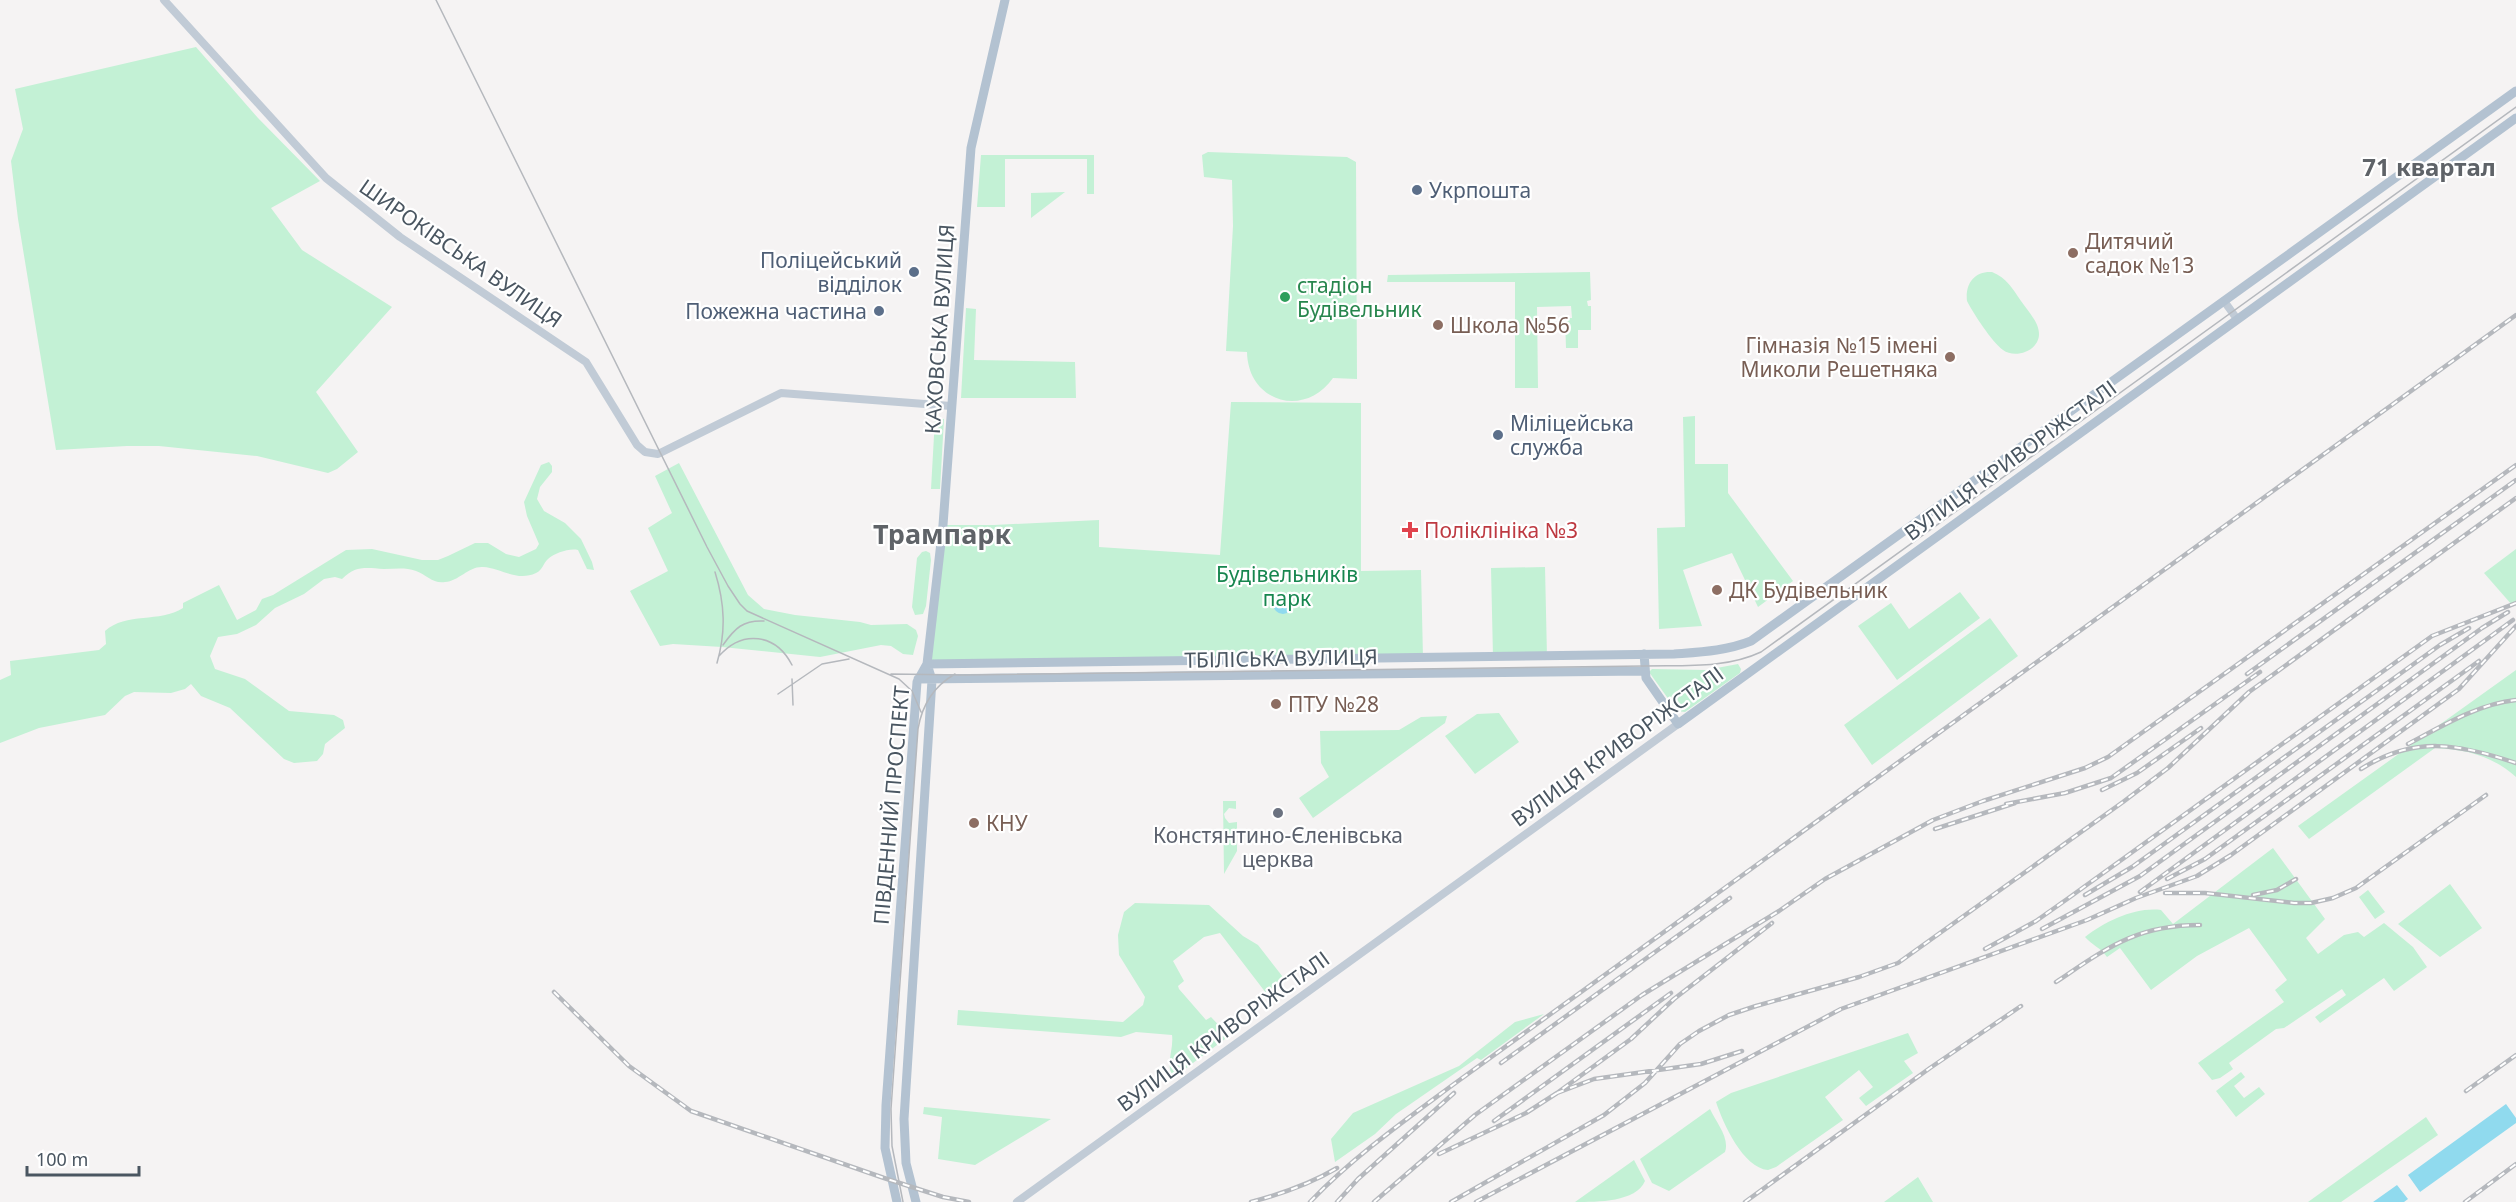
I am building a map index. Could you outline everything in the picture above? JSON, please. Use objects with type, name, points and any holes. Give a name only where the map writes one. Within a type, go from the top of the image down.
[{"type":"main road","name":"ШИРОКІВСЬКА ВУЛИЦЯ","points":[[164,0],[326,178],[400,237],[586,362],[637,446],[645,452],[658,454],[781,393],[951,406]]},
{"type":"main road","name":"КАХОВСЬКА ВУЛИЦЯ","points":[[927,664],[943,525],[971,148],[1005,0]]},
{"type":"main road","name":"ВУЛИЦЯ КРИВОРІЖСТАЛІ","points":[[1644,654],[1711,651],[1751,641],[2516,91]]},
{"type":"main road","name":"ВУЛИЦЯ КРИВОРІЖСТАЛІ","points":[[1017,1202],[2516,118]]},
{"type":"main road","points":[[2224,301],[2237,319]]},
{"type":"main road","points":[[1644,654],[1644,671],[1650,685],[1678,724]]},
{"type":"main road","name":"ТБІЛІСЬКА ВУЛИЦЯ","points":[[927,664],[1644,654]]},
{"type":"main road","name":"ПІВДЕННИЙ ПРОСПЕКТ","points":[[897,1202],[885,1148],[886,1105],[918,680],[927,664]]},
{"type":"main road","name":"ПІВДЕННИЙ ПРОСПЕКТ","points":[[916,1202],[906,1163],[904,1119],[932,680],[927,664]]},
{"type":"main road","name":"ТБІЛІСЬКА ВУЛИЦЯ","points":[[918,680],[1644,671]]},
{"type":"green space","points":[[196,47],[258,118],[320,181],[271,208],[302,250],[392,307],[316,392],[358,452],[337,469],[328,473],[257,456],[159,446],[56,450],[18,219],[11,161],[23,129],[15,89]]},
{"type":"green space","name":"стадіон Будівельник","points":[[1208,152],[1347,157],[1356,162],[1357,379],[1333,378],[1321,391],[1307,398],[1293,401],[1279,399],[1267,393],[1257,383],[1250,369],[1247,352],[1226,351],[1233,226],[1232,180],[1204,177],[1202,155]]},
{"type":"green space","points":[[981,155],[1094,155],[1094,194],[1087,194],[1087,159],[1005,159],[1005,207],[977,207]]},
{"type":"green space","points":[[1065,192],[1031,218],[1031,193]]},
{"type":"green space","points":[[1590,272],[1591,300],[1587,301],[1588,306],[1591,306],[1591,330],[1578,330],[1578,348],[1566,348],[1565,318],[1572,318],[1571,306],[1537,307],[1538,388],[1515,388],[1515,282],[1387,282],[1388,275]]},
{"type":"green space","points":[[1992,272],[2009,284],[2037,325],[2038,340],[2026,352],[2014,354],[2003,350],[1988,334],[1967,301],[1969,284],[1972,280],[1980,274]]},
{"type":"green space","points":[[966,308],[976,309],[974,360],[1075,362],[1076,398],[961,398]]},
{"type":"green space","name":"Будівельників парк","points":[[1231,402],[1361,403],[1361,571],[1421,570],[1423,658],[927,664],[943,525],[1099,520],[1099,547],[1220,555]]},
{"type":"green space","points":[[1695,416],[1695,464],[1728,464],[1728,493],[1793,581],[1758,607],[1732,553],[1683,570],[1702,626],[1659,629],[1657,528],[1685,527],[1683,417]]},
{"type":"green space","points":[[935,418],[944,419],[940,489],[931,489]]},
{"type":"green space","points":[[549,462],[552,472],[540,487],[537,499],[544,511],[565,523],[581,539],[594,570],[587,569],[578,550],[566,550],[554,555],[538,572],[522,576],[478,567],[455,579],[441,582],[408,569],[362,568],[352,571],[342,579],[335,577],[324,579],[304,594],[275,608],[256,625],[237,634],[218,637],[210,656],[215,669],[245,679],[289,711],[334,715],[343,720],[345,728],[325,744],[323,754],[317,761],[294,763],[284,759],[230,708],[201,696],[191,684],[185,689],[171,693],[134,692],[125,696],[105,715],[39,728],[0,743],[0,680],[11,675],[10,661],[99,650],[106,644],[105,631],[113,625],[133,619],[174,613],[183,608],[183,603],[219,585],[237,620],[256,610],[262,599],[273,595],[346,550],[372,549],[422,560],[438,560],[475,543],[488,543],[506,554],[519,557],[536,549],[539,544],[527,516],[524,502],[541,465]]},
{"type":"green space","points":[[679,463],[748,595],[764,609],[871,625],[907,624],[916,630],[918,636],[913,655],[903,654],[891,646],[881,645],[820,657],[722,647],[673,644],[660,646],[630,591],[668,571],[648,528],[672,513],[655,476]]},
{"type":"green space","points":[[2516,549],[2516,603],[2512,605],[2484,573]]},
{"type":"green space","points":[[926,551],[930,553],[931,560],[926,606],[923,614],[915,615],[912,607],[917,558]]},
{"type":"green space","points":[[1545,567],[1547,657],[1493,657],[1491,568]]},
{"type":"green space","points":[[1960,592],[1980,618],[1897,680],[1858,626],[1891,603],[1909,629]]},
{"type":"green space","points":[[1990,618],[2018,656],[1872,765],[1844,725]]},
{"type":"green space","points":[[1738,664],[1741,669],[1740,673],[1685,712],[1677,711],[1649,672],[1652,669],[1706,670]]},
{"type":"green space","points":[[2516,670],[2516,777],[2497,763],[2478,755],[2435,748],[2309,839],[2298,826]]},
{"type":"green space","points":[[1499,713],[1519,742],[1475,774],[1445,736],[1477,714]]},
{"type":"green space","points":[[1447,716],[1445,723],[1313,818],[1299,798],[1329,777],[1321,763],[1320,731],[1399,730],[1421,717]]},
{"type":"green space","points":[[1223,801],[1236,801],[1236,809],[1229,808],[1224,814],[1229,823],[1237,822],[1237,851],[1224,874]]},
{"type":"green space","points":[[2273,848],[2325,919],[2306,938],[2318,954],[2344,935],[2358,932],[2364,937],[2384,923],[2413,947],[2427,967],[2394,991],[2384,978],[2320,1023],[2315,1017],[2346,995],[2342,989],[2284,1028],[2276,1029],[2229,1063],[2233,1069],[2220,1078],[2212,1080],[2198,1063],[2284,1002],[2275,990],[2287,980],[2249,928],[2197,956],[2151,990],[2120,948],[2107,957],[2085,937],[2121,916],[2141,911],[2161,910],[2173,924]]},
{"type":"green space","points":[[2450,884],[2482,928],[2440,957],[2398,924]]},
{"type":"green space","points":[[2368,890],[2385,912],[2375,919],[2359,897]]},
{"type":"green space","points":[[1135,903],[1209,905],[1243,936],[1258,945],[1286,981],[1266,993],[1220,933],[1204,937],[1173,961],[1184,981],[1178,986],[1179,989],[1206,1020],[1211,1017],[1229,1036],[1173,1078],[1170,1067],[1172,1035],[1136,1032],[1121,1037],[957,1025],[958,1010],[1123,1022],[1143,1005],[1145,997],[1119,955],[1118,935],[1124,912]]},
{"type":"green space","points":[[1544,1014],[1481,1060],[1477,1058],[1396,1114],[1375,1134],[1335,1162],[1331,1139],[1353,1113],[1459,1066],[1515,1022]]},
{"type":"green space","points":[[1908,1033],[1918,1053],[1904,1061],[1913,1073],[1866,1106],[1859,1098],[1873,1087],[1859,1070],[1825,1097],[1843,1120],[1776,1167],[1768,1170],[1759,1167],[1742,1153],[1735,1143],[1716,1102],[1731,1093]]},
{"type":"green space","points":[[2241,1072],[2245,1077],[2234,1086],[2244,1098],[2259,1087],[2265,1094],[2236,1117],[2216,1091]]},
{"type":"green space","points":[[924,1107],[1051,1119],[975,1165],[938,1159],[942,1117],[923,1114]]},
{"type":"green space","points":[[1710,1109],[1726,1141],[1725,1152],[1669,1191],[1652,1183],[1640,1159]]},
{"type":"green space","points":[[2426,1117],[2438,1135],[2341,1202],[2308,1202]]},
{"type":"green space","points":[[1634,1160],[1645,1181],[1634,1193],[1615,1199],[1575,1202]]},
{"type":"green space","points":[[1918,1177],[1933,1202],[1884,1202]]},
{"type":"water","points":[[1283,594],[1290,597],[1293,604],[1290,611],[1283,614],[1276,611],[1273,604],[1276,597]]},
{"type":"water","points":[[2506,1104],[2516,1118],[2516,1123],[2420,1192],[2408,1175]]},
{"type":"water","points":[[2397,1185],[2408,1199],[2404,1202],[2373,1202]]},
{"type":"tram line","points":[[436,0],[707,547],[740,604],[747,611],[899,679],[912,691],[921,712]]},
{"type":"tram line","points":[[891,674],[1689,666],[1718,664],[1747,657],[1761,652],[2516,107]]},
{"type":"tram line","points":[[715,572],[721,595],[723,618],[722,640],[717,663]]},
{"type":"tram line","points":[[723,645],[740,626],[750,622],[764,621]]},
{"type":"tram line","points":[[719,656],[728,647],[738,642],[758,639],[768,641],[777,647],[792,665]]},
{"type":"tram line","points":[[778,694],[822,664],[849,659]]},
{"type":"tram line","points":[[903,1202],[892,1146],[891,1109],[918,729],[930,697],[941,684],[955,674]]},
{"type":"tram line","points":[[792,679],[793,705]]},
{"type":"railway","points":[[1310,1202],[1361,1155],[1454,1084],[2516,315]]},
{"type":"railway","points":[[1374,1202],[1475,1115],[1642,995],[1779,911],[1825,879],[1933,820],[2085,768],[2108,757],[2516,465]]},
{"type":"railway","points":[[2247,674],[2516,480]]},
{"type":"railway","points":[[1451,1202],[1604,1115],[1645,1083],[1680,1044],[1699,1031],[1729,1015],[1859,977],[1898,963],[2123,802],[2168,768],[2249,692],[2516,498]]},
{"type":"railway","points":[[1985,949],[2036,921],[2432,636],[2516,603]]},
{"type":"railway","points":[[2042,929],[2140,876],[2482,628],[2508,612]]},
{"type":"railway","points":[[2140,892],[2513,620]]},
{"type":"railway","points":[[1476,1202],[1841,1009],[2087,920],[2136,898],[2197,876],[2231,855],[2459,689],[2516,626]]},
{"type":"railway","points":[[2085,895],[2132,867],[2440,645],[2469,628]]},
{"type":"railway","points":[[2167,879],[2205,859],[2479,661]]},
{"type":"railway","points":[[2006,804],[2065,793],[2111,778],[2260,672]]},
{"type":"railway","points":[[2408,744],[2474,711],[2516,700]]},
{"type":"railway","points":[[2102,790],[2137,773],[2201,728]]},
{"type":"railway","points":[[2361,769],[2400,751],[2437,746],[2475,751],[2516,763]]},
{"type":"railway","points":[[2165,893],[2205,893],[2294,903],[2311,903],[2333,898],[2356,888],[2486,795]]},
{"type":"railway","points":[[1935,829],[2015,803]]},
{"type":"railway","points":[[2253,895],[2277,890],[2296,879]]},
{"type":"railway","points":[[1501,1063],[1730,898]]},
{"type":"railway","points":[[1439,1154],[1526,1113],[1557,1093],[1631,1039],[1674,999],[1772,923]]},
{"type":"railway","points":[[2056,982],[2107,949],[2140,934],[2158,929],[2200,925]]},
{"type":"railway","points":[[554,992],[629,1066],[691,1111],[884,1178],[943,1197],[969,1202]]},
{"type":"railway","points":[[1494,1121],[1671,993]]},
{"type":"railway","points":[[1745,1202],[1930,1068],[2021,1006]]},
{"type":"railway","points":[[1557,1093],[1594,1079],[1701,1064],[1742,1051]]},
{"type":"railway","points":[[2466,1091],[2516,1055]]},
{"type":"railway","points":[[1337,1202],[1358,1179],[1454,1093]]},
{"type":"railway","points":[[2465,1202],[2516,1164]]},
{"type":"railway","points":[[1251,1202],[1295,1188],[1337,1168]]},
{"type":"place","name":"Укрпошта","points":[[1417,190]]},
{"type":"place","name":"Дитячий садок №13","points":[[2073,253]]},
{"type":"place","name":"Поліцейський відділок","points":[[914,272]]},
{"type":"place","name":"стадіон Будівельник","points":[[1285,297]]},
{"type":"place","name":"Пожежна частина","points":[[879,311]]},
{"type":"place","name":"Школа №56","points":[[1438,325]]},
{"type":"place","name":"Гімназія №15 імені Миколи Решетняка","points":[[1950,357]]},
{"type":"place","name":"Міліцейська служба","points":[[1498,435]]},
{"type":"place","name":"Поліклініка №3","points":[[1410,530]]},
{"type":"place","name":"ДК Будівельник","points":[[1717,590]]},
{"type":"place","name":"ПТУ №28","points":[[1276,704]]},
{"type":"place","name":"Констянтино-Єленівська церква","points":[[1278,813]]},
{"type":"place","name":"КНУ","points":[[974,823]]},
{"type":"district","name":"71 квартал","points":[[2429,166]]},
{"type":"district","name":"Трампарк","points":[[942,533]]}]
